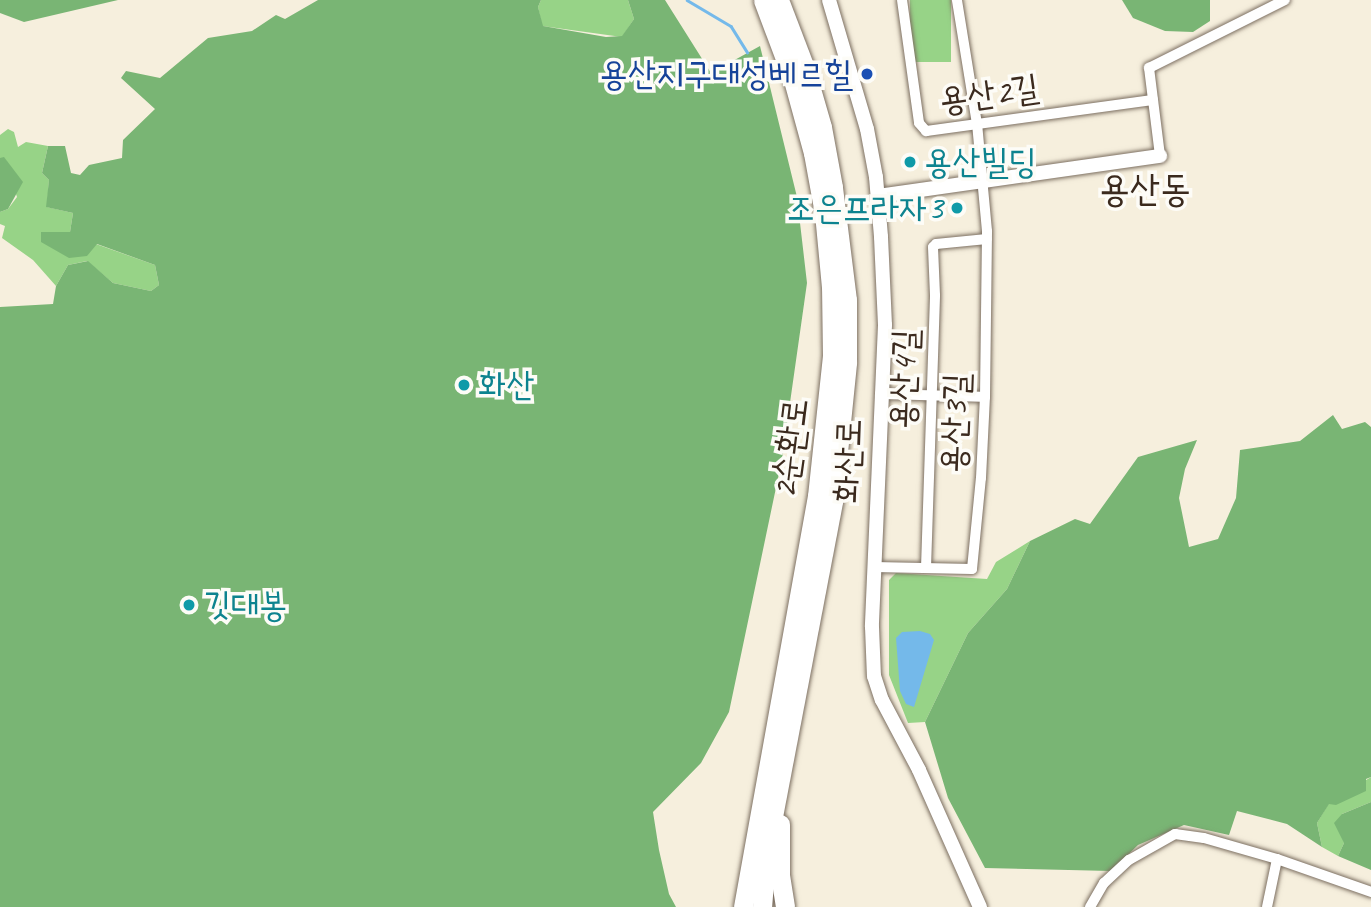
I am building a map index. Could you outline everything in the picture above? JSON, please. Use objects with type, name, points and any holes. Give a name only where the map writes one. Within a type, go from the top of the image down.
[{"type":"highway","name":"2순환로","points":[[743,907],[817,496],[832,356],[828,262],[813,153],[793,80],[763,0]]},
{"type":"highway","name":"2순환로","points":[[762,907],[767,848],[833,501],[847,362],[847,300],[833,187],[822,127],[805,68],[779,0]]},
{"type":"highway","points":[[777,796],[780,875],[785,907]]},
{"type":"main road","name":"화산로","points":[[829,0],[855,78],[878,196],[884,325],[872,656],[877,688],[919,770],[980,907]]},
{"type":"main road","points":[[878,196],[1160,156]]},
{"type":"street","name":"용산2길","points":[[902,0],[921,128],[930,131],[1153,100]]},
{"type":"street","name":"용산3길","points":[[874,567],[971,569],[981,478],[985,397],[987,239],[977,124],[957,0]]},
{"type":"street","points":[[1160,156],[1149,68],[1284,0]]},
{"type":"street","name":"용산4길","points":[[926,568],[933,247],[936,244],[987,239]]},
{"type":"street","points":[[880,394],[985,397]]},
{"type":"street","points":[[1090,907],[1104,883],[1129,860],[1175,834],[1204,838],[1277,859],[1371,892]]},
{"type":"street","points":[[1267,907],[1277,859]]},
{"type":"green space","points":[[0,0],[118,0],[24,22],[0,13]]},
{"type":"green space","points":[[318,0],[541,0],[538,7],[543,26],[606,37],[622,36],[634,19],[628,0],[665,0],[711,73],[760,46],[797,197],[807,283],[782,459],[729,712],[701,763],[653,812],[669,894],[676,907],[0,907],[0,307],[53,304],[56,286],[68,265],[88,261],[113,283],[151,291],[159,285],[155,265],[97,244],[87,256],[69,258],[41,242],[41,232],[70,232],[73,213],[46,207],[49,180],[42,173],[48,146],[65,146],[71,173],[80,175],[89,165],[122,158],[123,140],[155,109],[121,78],[126,71],[160,78],[208,38],[252,31],[276,15],[285,19]]},
{"type":"green space","points":[[541,0],[628,0],[634,19],[622,37],[542,26],[538,7]]},
{"type":"green space","points":[[910,0],[951,0],[951,62],[910,62]]},
{"type":"green space","points":[[1122,0],[1210,0],[1210,21],[1193,32],[1165,31],[1133,18]]},
{"type":"green space","points":[[8,129],[14,132],[18,147],[26,142],[48,146],[42,173],[49,180],[47,207],[73,213],[70,232],[42,232],[96,244],[155,265],[159,285],[151,291],[113,283],[87,261],[68,265],[56,286],[33,260],[2,238],[5,226],[0,224],[0,212],[8,209],[17,197],[4,158],[0,158],[0,135]]},
{"type":"green space","points":[[4,157],[23,182],[8,209],[0,212],[0,158]]},
{"type":"green space","points":[[1333,415],[1342,429],[1365,422],[1371,427],[1371,777],[1366,779],[1366,791],[1336,805],[1329,804],[1317,823],[1322,847],[1287,824],[1237,811],[1229,835],[1184,825],[1138,845],[1111,871],[985,868],[948,798],[925,722],[968,633],[1007,589],[1030,541],[1075,519],[1090,524],[1138,457],[1197,440],[1185,469],[1179,498],[1189,547],[1218,539],[1236,498],[1240,450],[1300,441]]},
{"type":"green space","points":[[1030,541],[1007,589],[968,633],[925,722],[908,723],[889,675],[889,580],[896,573],[987,579],[996,562]]},
{"type":"green space","points":[[1371,777],[1371,802],[1342,814],[1344,843],[1338,856],[1322,847],[1317,823],[1329,803]]},
{"type":"green space","points":[[1371,802],[1371,870],[1338,856],[1344,843],[1334,823],[1342,814]]},
{"type":"water","points":[[920,631],[930,634],[934,640],[914,707],[906,704],[900,691],[896,638],[902,632]]},
{"type":"waterway","points":[[687,0],[731,26],[747,52]]},
{"type":"place","name":"용산지구대성베르힐","points":[[867,74]]},
{"type":"place","name":"용산빌딩","points":[[910,162]]},
{"type":"place","name":"조은프라자3","points":[[957,208]]},
{"type":"place","name":"화산","points":[[464,385]]},
{"type":"place","name":"깃대봉","points":[[189,605]]},
{"type":"district","name":"용산동","points":[[1145,189]]}]
